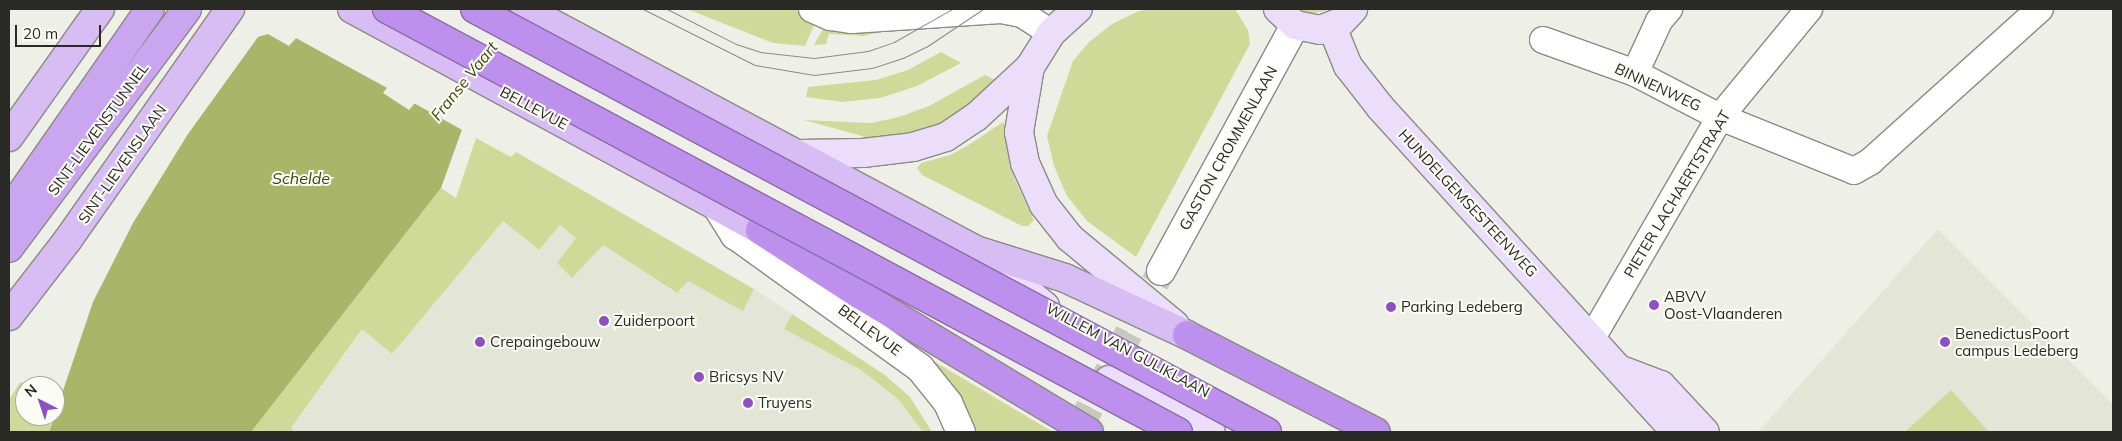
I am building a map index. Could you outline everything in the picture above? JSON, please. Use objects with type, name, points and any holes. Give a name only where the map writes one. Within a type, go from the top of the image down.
[{"type":"highway","name":"SINT-LIEVENSTUNNEL","points":[[9,211],[150,9]]},
{"type":"highway","name":"SINT-LIEVENSTUNNEL","points":[[9,248],[186,9]]},
{"type":"highway","points":[[387,9],[1178,432]]},
{"type":"highway","points":[[475,9],[1267,432]]},
{"type":"highway","points":[[760,230],[859,294],[1089,432]]},
{"type":"highway","points":[[1187,335],[1376,432]]},
{"type":"main road","name":"SINT-LIEVENSLAAN","points":[[9,316],[67,241],[230,9]]},
{"type":"main road","name":"BELLEVUE","points":[[352,9],[760,230]]},
{"type":"main road","points":[[525,9],[798,154],[863,153],[913,148],[946,137],[976,117],[1030,67],[1051,33],[1078,9]]},
{"type":"main road","points":[[1286,17],[1320,30],[1332,27],[1353,9]]},
{"type":"main road","points":[[9,137],[96,11]]},
{"type":"main road","name":"HUNDELGEMSESTEENWEG","points":[[1332,27],[1348,66],[1380,107],[1676,432]]},
{"type":"main road","points":[[1030,67],[1020,132],[1025,163],[1044,205],[1070,238],[1187,335]]},
{"type":"main road","name":"WILLEM VAN GULIKLAAN","points":[[798,154],[976,250],[1053,312],[1283,432]]},
{"type":"main road","points":[[760,230],[804,224],[1211,432]]},
{"type":"main road","points":[[976,250],[1066,278],[1187,335]]},
{"type":"main road","name":"HUNDELGEMSESTEENWEG","points":[[1620,369],[1661,385],[1705,432]]},
{"type":"street","points":[[812,9],[830,17],[852,20],[1001,10],[1022,14],[1051,33]]},
{"type":"street","points":[[1635,74],[1659,21],[1669,9]]},
{"type":"street","name":"PIETER LACHAERTSTRAAT","points":[[1592,338],[1720,116],[1809,9]]},
{"type":"street","name":"BINNENWEG","points":[[1543,40],[1635,74],[1720,116],[1854,171],[1870,161],[2040,9]]},
{"type":"street","name":"GASTON CROMMENLAAN","points":[[1161,271],[1286,17]]},
{"type":"street","name":"BELLEVUE","points":[[716,205],[735,235],[920,368],[948,403],[962,432]]},
{"type":"shaded area","points":[[687,9],[795,9],[815,23],[805,46],[773,43]]},
{"type":"shaded area","points":[[1153,9],[1235,9],[1248,30],[1250,44],[1136,257],[1087,221],[1067,196],[1054,166],[1047,136],[1073,61],[1089,42],[1112,24],[1139,11]]},
{"type":"shaded area","points":[[1298,9],[1333,9],[1311,14]]},
{"type":"shaded area","points":[[824,27],[889,30],[864,36],[829,34],[826,44],[814,45]]},
{"type":"shaded area","points":[[941,52],[961,63],[917,86],[880,98],[843,102],[806,97],[808,87],[876,80],[908,70]]},
{"type":"shaded area","points":[[985,75],[999,82],[959,122],[880,141],[804,120],[871,123],[899,117],[929,106]]},
{"type":"shaded area","points":[[1003,122],[1006,126],[1014,178],[1034,220],[1028,226],[1022,226],[922,175],[917,168],[921,163],[950,155],[967,146]]},
{"type":"shaded area","points":[[476,138],[511,157],[516,152],[754,289],[743,311],[688,281],[677,293],[603,245],[572,278],[557,263],[576,238],[560,225],[539,250],[503,221],[392,354],[362,329],[291,428],[295,432],[251,432],[441,188],[456,198]]},
{"type":"shaded area","name":"Zuiderpoort","points":[[503,221],[539,250],[560,225],[577,238],[557,263],[603,245],[676,293],[688,281],[743,310],[754,289],[792,314],[784,329],[861,370],[898,399],[923,432],[295,432],[291,428],[362,329],[392,354]]},
{"type":"shaded area","name":"BenedictusPoort campus Ledeberg","points":[[1938,229],[2113,404],[2113,432],[1758,432]]},
{"type":"shaded area","points":[[792,314],[885,375],[910,397],[932,432],[923,432],[898,399],[861,370],[784,329]]},
{"type":"shaded area","points":[[932,360],[1053,432],[974,432],[931,363]]},
{"type":"shaded area","points":[[15,390],[15,426],[50,426],[49,432],[9,432],[9,400]]},
{"type":"shaded area","points":[[1951,390],[1989,432],[1906,431]]},
{"type":"water","name":"Schelde","points":[[322,9],[448,9],[383,93],[409,110],[494,9],[545,14],[464,124],[441,188],[251,432],[49,432],[51,426],[65,426],[65,385],[93,302],[133,223],[188,134],[258,37],[268,34],[289,46]]},
{"type":"pier","points":[[318,9],[450,9],[389,89],[294,37]]},
{"type":"pier","points":[[491,9],[557,9],[547,16],[464,131],[412,102]]},
{"type":"tunnel","points":[[1077,432],[1161,271]]},
{"type":"tram line","points":[[643,9],[755,65],[814,75],[872,68],[903,58],[926,47],[983,9]]},
{"type":"tram line","points":[[667,9],[736,44],[760,52],[814,58],[868,51],[894,42],[952,9]]},
{"type":"place","name":"ABVV Oost-Vlaanderen","points":[[1654,305]]},
{"type":"place","name":"Parking Ledeberg","points":[[1391,307]]},
{"type":"place","name":"Zuiderpoort","points":[[604,321]]},
{"type":"place","name":"Crepaingebouw","points":[[480,342]]},
{"type":"place","name":"BenedictusPoort campus Ledeberg","points":[[1945,342]]},
{"type":"place","name":"Bricsys NV","points":[[699,377]]},
{"type":"place","name":"Truyens","points":[[748,403]]},
{"type":"water label","name":"Franse Vaart","points":[[464,81]]}]
